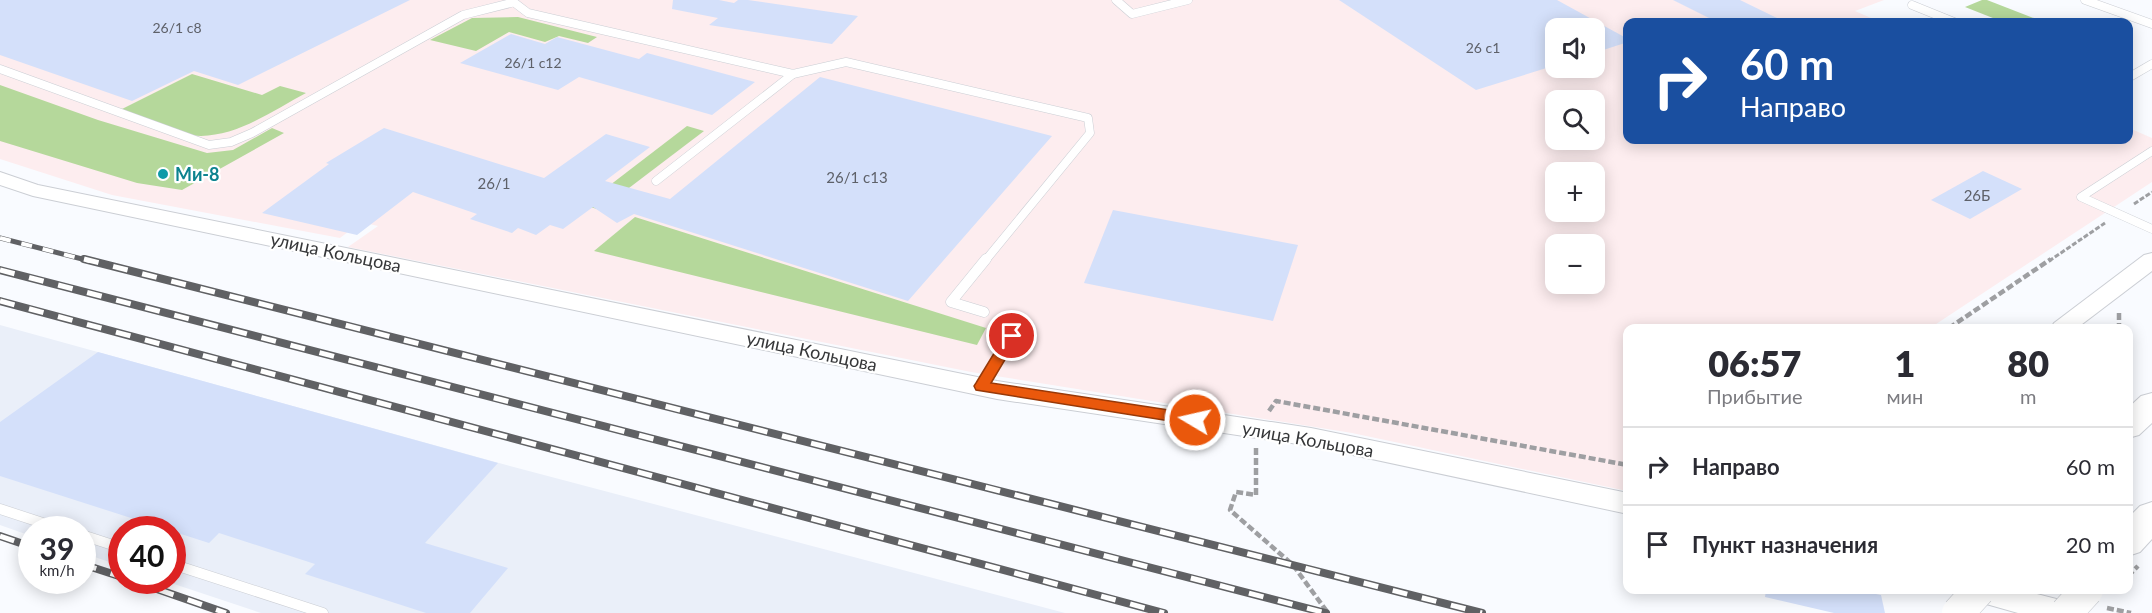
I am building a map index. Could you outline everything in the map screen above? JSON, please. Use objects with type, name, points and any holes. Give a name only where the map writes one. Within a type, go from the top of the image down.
[{"type":"main road","points":[[2133,422],[2152,404]]},
{"type":"main road","points":[[2133,537],[2152,516]]},
{"type":"main road","points":[[1958,613],[1974,594]]},
{"type":"main road","points":[[2066,613],[2083,594]]},
{"type":"street","name":"улица Кольцова","points":[[0,178],[33,190],[981,386],[1311,437],[1623,503]]},
{"type":"street","points":[[2067,324],[2152,260]]},
{"type":"street","points":[[1992,594],[2066,613]]},
{"type":"lane","points":[[1116,0],[1132,14],[1188,0]]},
{"type":"lane","points":[[1925,0],[1912,5],[1944,18]]},
{"type":"lane","points":[[2085,0],[2152,24]]},
{"type":"lane","points":[[0,69],[209,145],[231,142],[252,133],[463,15],[511,1],[528,13],[793,74]]},
{"type":"lane","points":[[656,181],[793,74],[846,62],[1088,118],[1090,133],[951,302],[984,312]]},
{"type":"lane","points":[[2133,75],[2152,64]]},
{"type":"lane","points":[[2152,151],[2081,197],[2152,229]]},
{"type":"lane","points":[[981,386],[1012,336]]},
{"type":"lane","points":[[0,509],[21,516]]},
{"type":"lane","points":[[186,569],[323,613]]},
{"type":"path","points":[[1955,324],[2152,192]]},
{"type":"path","points":[[2119,312],[2119,324]]},
{"type":"shaded area","points":[[0,0],[1884,0],[1855,11],[1871,18],[1623,18],[1623,144],[2133,144],[2133,130],[2152,138],[2152,182],[1936,324],[1623,324],[1623,490],[1352,433],[971,372],[348,247],[378,226],[361,222],[340,238],[112,195],[0,159]]},
{"type":"shaded area","points":[[0,325],[499,463],[1065,613],[261,613],[186,588],[186,516],[108,516],[108,562],[96,557],[96,516],[18,516],[18,531],[0,525]]},
{"type":"green space","points":[[1987,0],[2034,18],[1993,18],[1965,7]]},
{"type":"green space","points":[[518,17],[597,37],[588,43],[559,36],[545,42],[509,32],[476,51],[430,40],[472,18]]},
{"type":"green space","points":[[192,74],[262,95],[280,86],[306,93],[248,124],[217,134],[200,136],[184,134],[118,111]]},
{"type":"green space","points":[[0,85],[98,120],[207,153],[233,150],[272,128],[284,133],[182,190],[137,183],[0,141]]},
{"type":"green space","points":[[687,126],[704,131],[600,210],[584,205]]},
{"type":"green space","points":[[635,217],[986,328],[977,345],[594,251]]},
{"type":"building","points":[[0,0],[410,0],[238,85],[194,71],[132,101],[0,55]]},
{"type":"building","points":[[673,0],[719,0],[734,3],[738,0],[748,0],[858,16],[832,44],[709,25],[718,18],[672,9]]},
{"type":"building","points":[[1339,0],[1557,0],[1590,18],[1545,18],[1545,68],[1476,90]]},
{"type":"building","points":[[1673,0],[1740,0],[1777,18],[1709,18]]},
{"type":"building","points":[[1605,26],[1623,36],[1623,44],[1605,49]]},
{"type":"building","points":[[511,34],[545,44],[557,37],[639,59],[647,53],[755,82],[712,115],[579,77],[558,90],[460,63]]},
{"type":"building","points":[[820,77],[1052,136],[908,301],[634,214],[617,223],[593,207],[563,229],[550,225],[536,235],[518,228],[512,233],[470,219],[477,214],[413,192],[357,235],[262,213],[329,164],[326,163],[384,128],[544,178],[606,134],[650,147],[605,181],[670,199]]},
{"type":"building","points":[[1983,171],[2022,189],[1970,219],[1931,200]]},
{"type":"building","points":[[1113,210],[1298,245],[1273,321],[1084,283]]},
{"type":"building","points":[[98,352],[498,463],[425,543],[508,568],[470,613],[426,613],[305,574],[315,564],[219,533],[209,543],[186,536],[186,516],[125,516],[0,476],[0,422]]},
{"type":"building","points":[[1765,594],[1876,594],[1881,595],[1885,613],[1834,613],[1765,597]]},
{"type":"railway","points":[[0,238],[90,261]]},
{"type":"railway","points":[[84,259],[1482,613]]},
{"type":"railway","points":[[0,270],[1326,613]]},
{"type":"railway","points":[[0,301],[1164,613]]},
{"type":"railway","points":[[0,536],[18,542]]},
{"type":"railway","points":[[96,569],[108,572]]},
{"type":"railway","points":[[171,594],[226,613]]},
{"type":"place","name":"Ми-8","points":[[163,174]]},
{"type":"route","points":[[1012,336],[981,386],[1195,420]]}]
